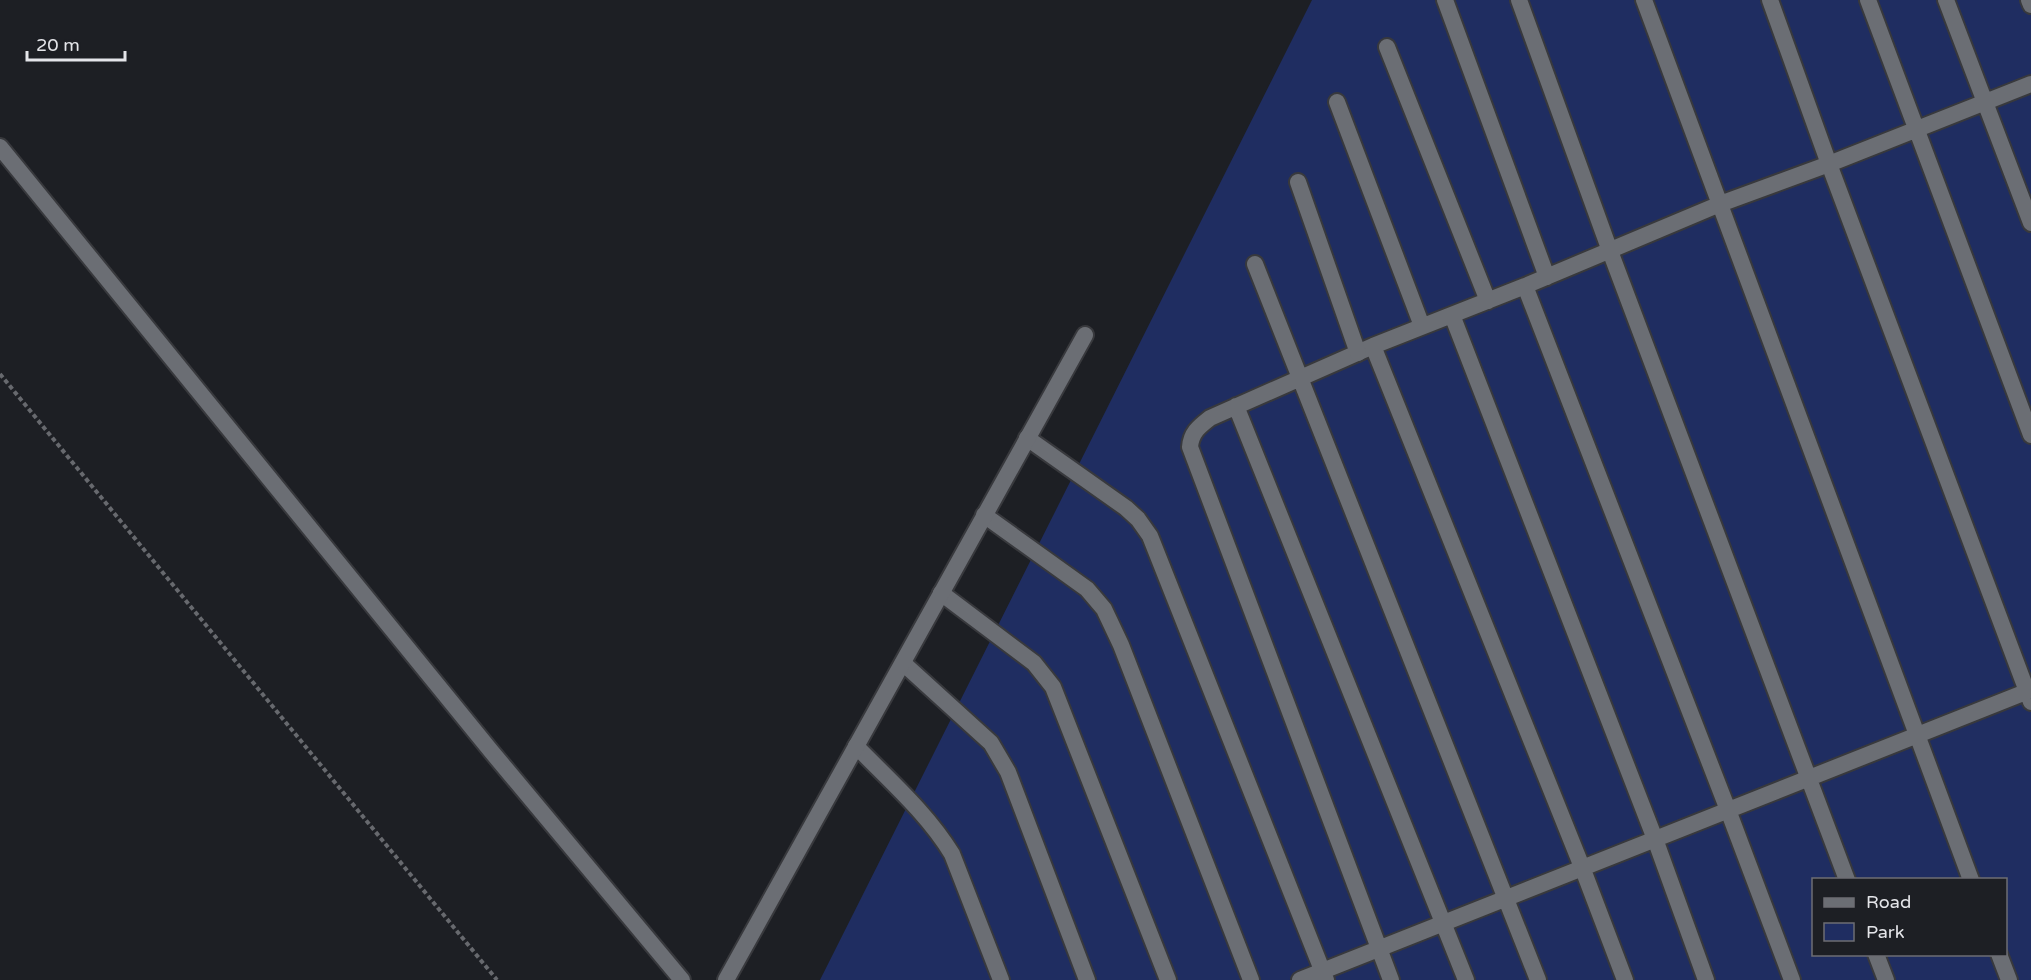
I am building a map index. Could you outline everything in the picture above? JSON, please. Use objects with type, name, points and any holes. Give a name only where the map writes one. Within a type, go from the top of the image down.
[{"type":"street","points":[[1445,0],[1547,277]]},
{"type":"street","points":[[1519,0],[1610,250],[1847,878]]},
{"type":"street","points":[[1644,0],[1971,878]]},
{"type":"street","points":[[1300,980],[1324,976],[1379,949],[1582,867],[1916,735],[2030,694],[1829,164],[1770,0]]},
{"type":"street","points":[[1868,0],[2031,435]]},
{"type":"street","points":[[1947,0],[2031,223]]},
{"type":"street","points":[[2029,0],[2031,5]]},
{"type":"street","points":[[1387,47],[1488,301]]},
{"type":"street","points":[[1391,980],[1190,447],[1192,435],[1197,428],[1210,418],[1373,346],[1547,277],[1720,204],[1829,164],[2031,84]]},
{"type":"street","points":[[1337,102],[1422,326]]},
{"type":"street","points":[[0,147],[491,751],[682,980]]},
{"type":"street","points":[[1298,182],[1358,353]]},
{"type":"street","points":[[1255,264],[1538,980]]},
{"type":"street","points":[[1525,286],[1792,980]]},
{"type":"street","points":[[1452,315],[1706,980]]},
{"type":"street","points":[[726,980],[1085,335]]},
{"type":"street","points":[[1373,346],[1625,980]]},
{"type":"street","points":[[1236,406],[1466,980]]},
{"type":"street","points":[[1027,438],[1126,507],[1150,536],[1324,976]]},
{"type":"street","points":[[984,515],[1087,589],[1104,609],[1121,645],[1251,980]]},
{"type":"street","points":[[941,593],[1034,663],[1053,687],[1168,980]]},
{"type":"street","points":[[903,663],[991,743],[1008,772],[1087,980]]},
{"type":"street","points":[[856,747],[944,841],[952,854],[1001,980]]},
{"type":"street","points":[[1877,956],[1886,980]]},
{"type":"street","points":[[2000,956],[2009,980]]},
{"type":"path","points":[[0,374],[497,980]]},
{"type":"green space","points":[[1312,0],[2031,0],[2031,980],[820,980]]}]
